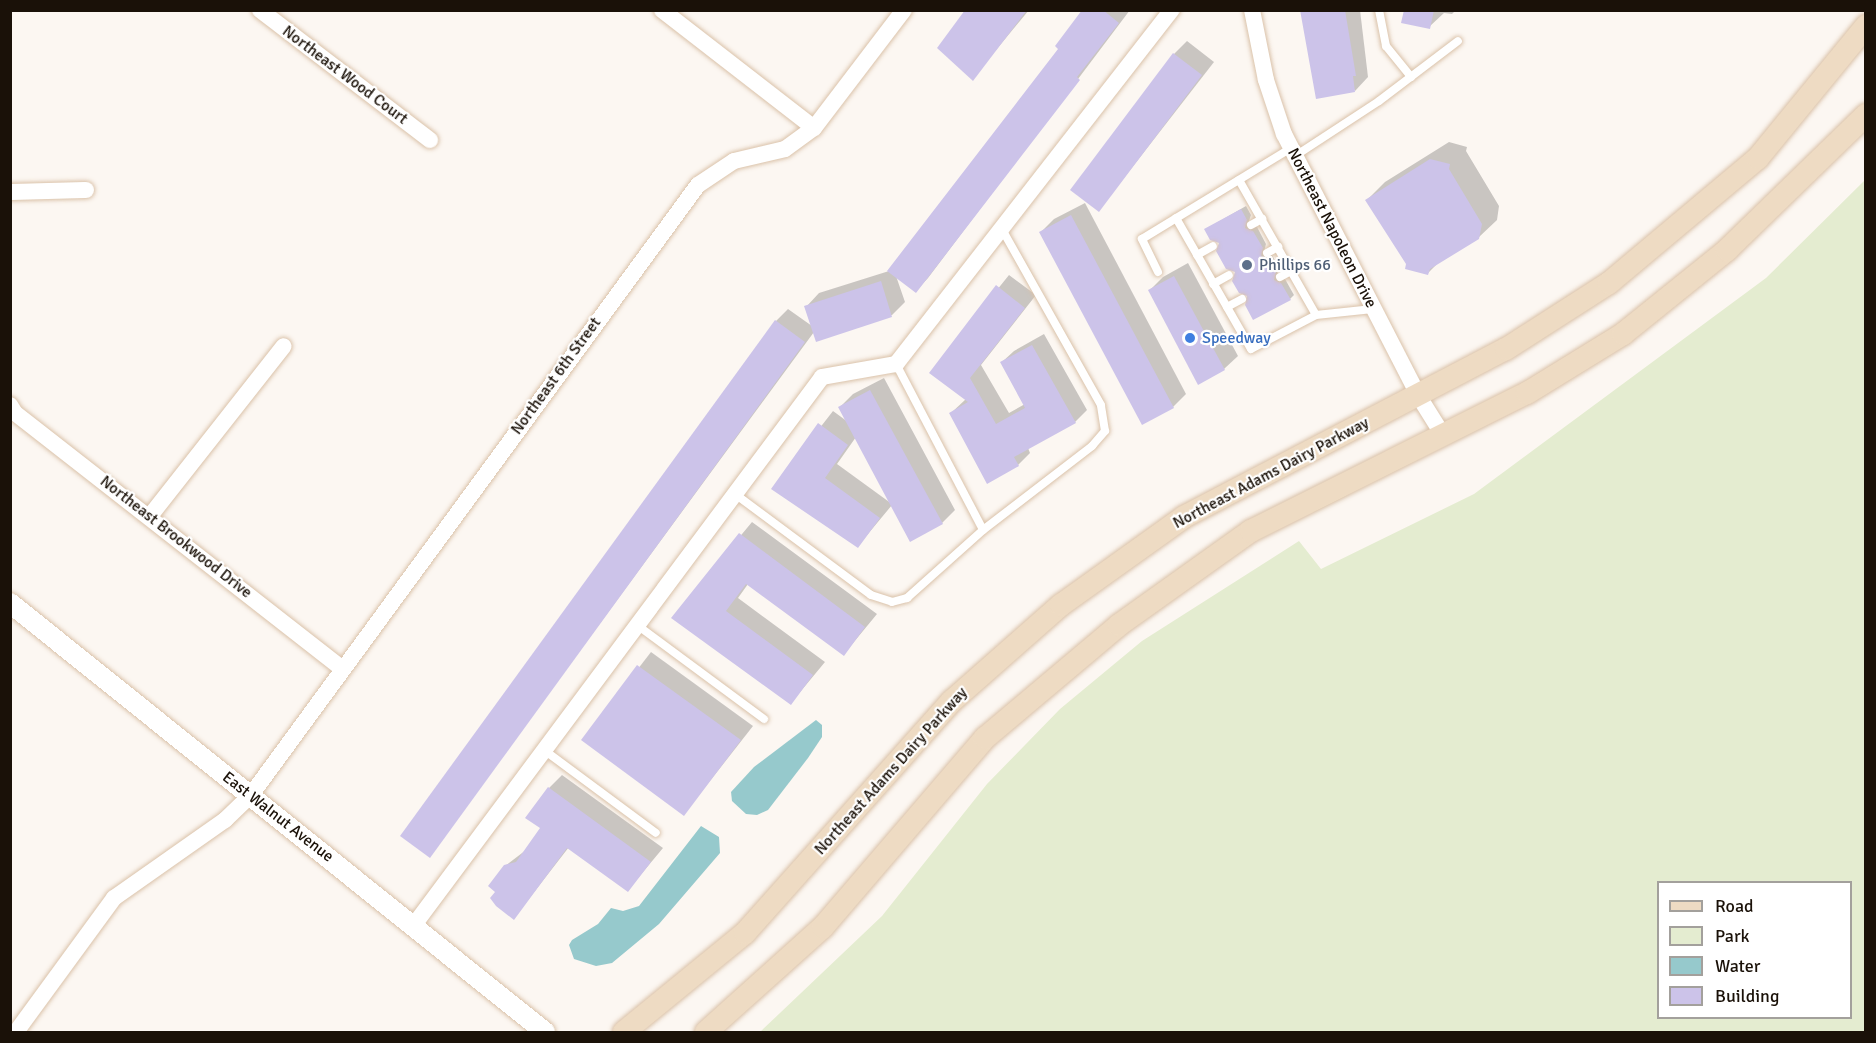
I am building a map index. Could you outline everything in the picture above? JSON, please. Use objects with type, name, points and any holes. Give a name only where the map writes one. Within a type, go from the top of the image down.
[{"type":"main road","name":"Northeast Adams Dairy Parkway","points":[[624,1032],[745,933],[952,700],[1061,605],[1184,517],[1506,349],[1609,283],[1758,158],[1866,26]]},
{"type":"main road","points":[[706,1032],[823,927],[985,738],[1119,625],[1251,531],[1527,393],[1623,334],[1727,250],[1866,115]]},
{"type":"street","name":"Northeast Wood Court","points":[[260,10],[430,140]]},
{"type":"street","points":[[662,10],[814,128]]},
{"type":"street","name":"Northeast 6th Street","points":[[16,1032],[114,898],[225,820],[251,795],[698,185],[734,161],[785,149],[814,128],[904,10]]},
{"type":"street","points":[[414,925],[822,376],[896,364],[1172,10]]},
{"type":"street","name":"Northeast Napoleon Drive","points":[[1252,10],[1266,80],[1293,152],[1418,395],[1443,435]]},
{"type":"street","points":[[10,192],[86,190]]},
{"type":"street","points":[[150,516],[284,346]]},
{"type":"street","name":"Northeast Brookwood Drive","points":[[10,405],[15,414],[150,516],[343,669]]},
{"type":"street","name":"East Walnut Avenue","points":[[10,603],[545,1032]]},
{"type":"lane","points":[[1379,10],[1386,46],[1411,77]]},
{"type":"lane","points":[[1158,272],[1142,239],[1239,180],[1293,152],[1411,77],[1458,41]]},
{"type":"lane","points":[[1239,180],[1316,315]]},
{"type":"lane","points":[[1176,218],[1251,349],[1316,315],[1373,309]]},
{"type":"lane","points":[[1251,225],[1262,219]]},
{"type":"lane","points":[[735,494],[871,596],[892,602],[907,598],[983,530],[1105,431],[1101,405],[1002,229]]},
{"type":"lane","points":[[1197,255],[1214,246]]},
{"type":"lane","points":[[1267,253],[1278,247]]},
{"type":"lane","points":[[1280,277],[1291,271]]},
{"type":"lane","points":[[1214,284],[1229,275]]},
{"type":"lane","points":[[1227,307],[1242,299]]},
{"type":"lane","points":[[896,364],[983,530]]},
{"type":"lane","points":[[637,625],[764,719]]},
{"type":"lane","points":[[544,750],[656,833]]},
{"type":"green space","points":[[1865,180],[1865,1032],[760,1032],[882,916],[987,784],[1060,709],[1142,641],[1299,541],[1321,569],[1474,494],[1766,278]]},
{"type":"water","points":[[816,720],[822,725],[822,737],[808,758],[768,810],[757,815],[746,814],[732,801],[731,792],[754,767]]},
{"type":"water","points":[[701,826],[719,837],[720,853],[659,924],[612,963],[596,966],[574,959],[569,945],[572,940],[598,924],[611,908],[623,911],[639,906]]},
{"type":"building","points":[[965,10],[1027,10],[973,81],[937,48]]},
{"type":"building","points":[[1082,10],[1103,10],[1119,23],[1077,77],[1080,80],[916,293],[887,271],[1058,49],[1055,46]]},
{"type":"building","points":[[1300,10],[1345,10],[1356,76],[1353,76],[1355,92],[1316,99]]},
{"type":"building","points":[[1404,10],[1434,10],[1430,29],[1401,23]]},
{"type":"building","points":[[1173,53],[1202,75],[1099,212],[1070,190]]},
{"type":"building","points":[[1430,159],[1450,164],[1449,169],[1482,224],[1479,239],[1430,269],[1428,275],[1405,269],[1406,264],[1365,200]]},
{"type":"building","name":"Phillips 66","points":[[1241,209],[1247,220],[1245,228],[1253,231],[1263,248],[1261,256],[1268,259],[1276,272],[1274,280],[1281,283],[1291,300],[1253,320],[1245,305],[1247,296],[1239,293],[1232,281],[1235,272],[1226,269],[1216,251],[1219,243],[1210,240],[1204,229]]},
{"type":"building","points":[[1071,215],[1174,408],[1142,425],[1039,232]]},
{"type":"building","name":"Speedway","points":[[1174,276],[1225,370],[1198,385],[1148,290]]},
{"type":"building","points":[[881,281],[892,317],[816,342],[804,306]]},
{"type":"building","points":[[996,285],[1025,308],[970,378],[996,424],[1025,408],[1000,362],[1032,345],[1076,423],[1014,457],[1019,466],[987,484],[949,413],[968,402],[929,373]]},
{"type":"building","points":[[775,320],[805,342],[430,858],[400,836]]},
{"type":"building","points":[[870,390],[943,524],[910,542],[838,407]]},
{"type":"building","points":[[818,423],[848,445],[825,478],[880,518],[858,548],[771,489]]},
{"type":"building","points":[[739,533],[865,627],[844,656],[746,584],[726,611],[813,675],[791,705],[671,618]]},
{"type":"building","points":[[637,665],[741,740],[684,816],[581,740]]},
{"type":"building","points":[[548,787],[651,862],[628,892],[567,848],[514,920],[496,906],[490,898],[495,892],[488,886],[504,865],[516,862],[540,828],[525,818]]},
{"type":"place","name":"Phillips 66","points":[[1247,265]]},
{"type":"place","name":"Speedway","points":[[1190,338]]}]
